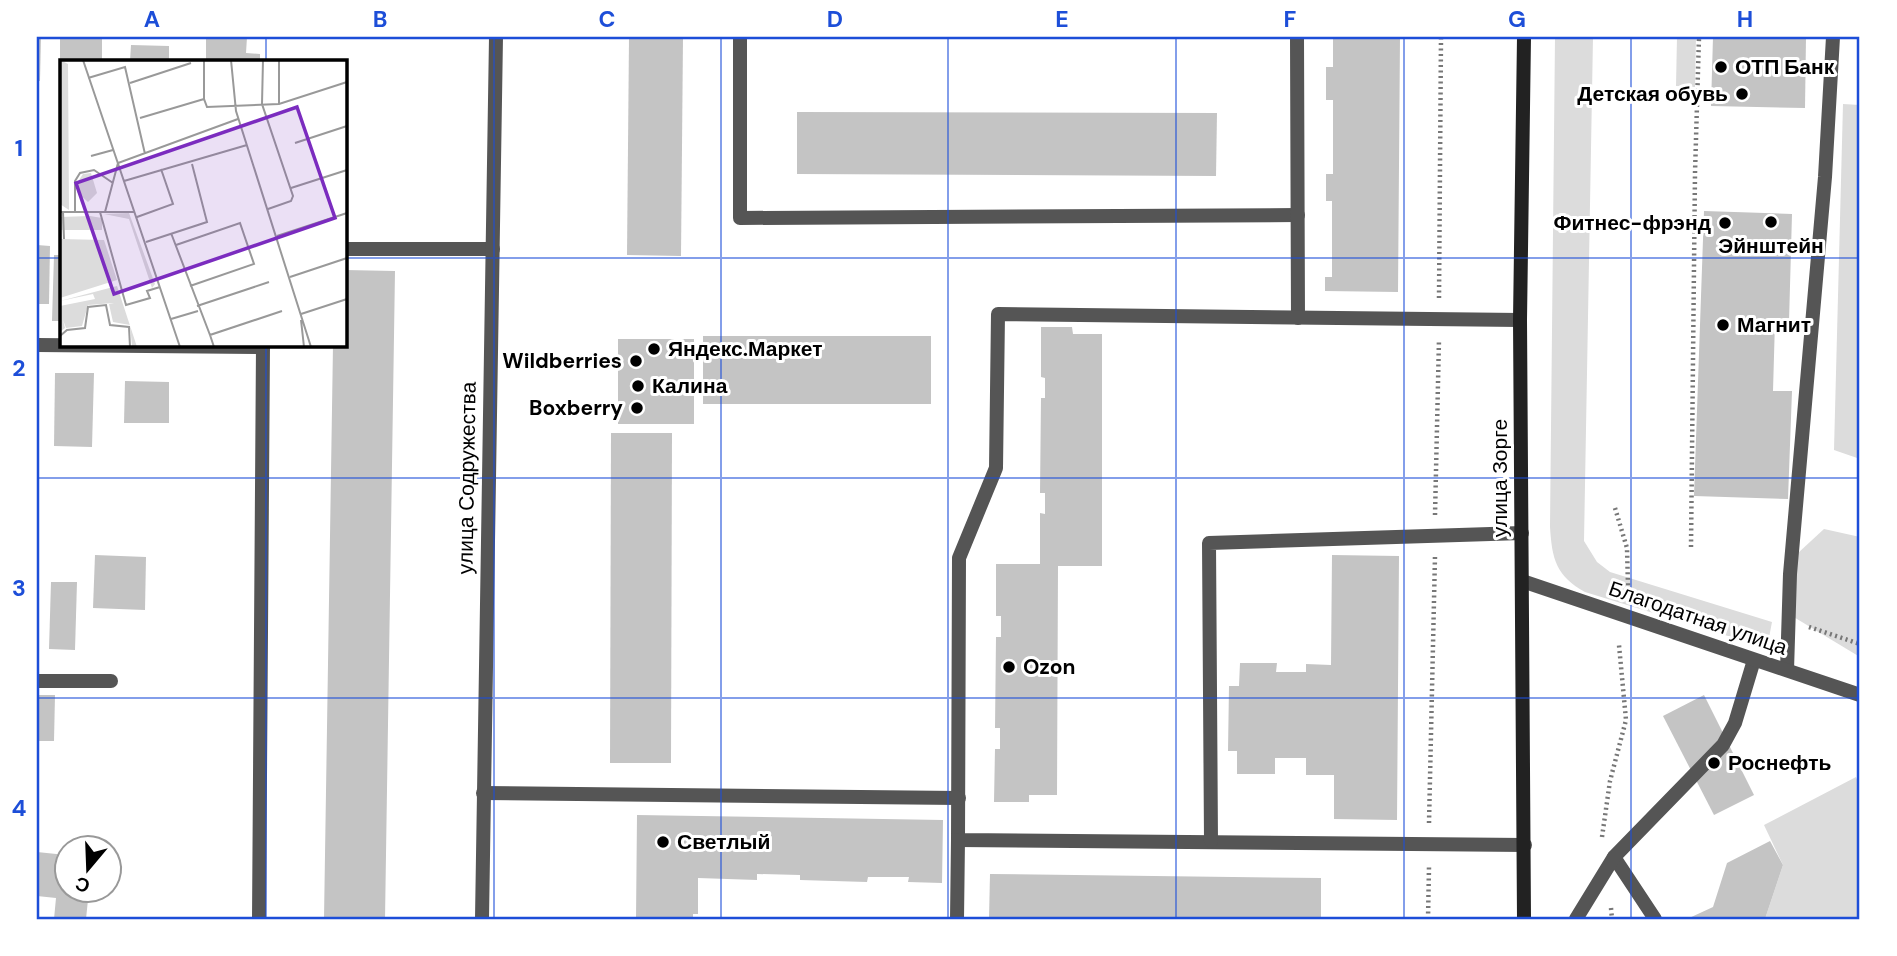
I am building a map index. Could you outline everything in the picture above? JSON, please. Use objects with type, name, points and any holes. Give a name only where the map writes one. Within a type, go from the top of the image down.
[{"type":"main road","name":"улица Зорге","points":[[1524,37],[1520,320],[1524,919]]},
{"type":"street","name":"улица Содружества","points":[[482,919],[496,37]]},
{"type":"street","points":[[740,37],[740,218],[1298,215]]},
{"type":"street","points":[[1297,37],[1298,318]]},
{"type":"street","points":[[1787,670],[1790,574],[1825,177],[1833,37]]},
{"type":"street","points":[[346,249],[493,249]]},
{"type":"street","points":[[957,919],[959,558],[996,468],[998,314],[1520,320]]},
{"type":"street","points":[[37,345],[60,345]]},
{"type":"street","points":[[259,919],[263,346]]},
{"type":"street","points":[[1211,841],[1209,542],[1522,533]]},
{"type":"street","name":"Благодатная улица","points":[[1522,581],[1860,695]]},
{"type":"street","points":[[1576,919],[1614,857],[1723,745],[1735,723],[1754,660]]},
{"type":"street","points":[[37,681],[111,681]]},
{"type":"street","points":[[482,793],[959,798]]},
{"type":"street","points":[[958,840],[1525,845]]},
{"type":"street","points":[[1614,857],[1654,919]]},
{"type":"path","points":[[1428,919],[1439,319],[1441,37]]},
{"type":"path","points":[[1691,547],[1699,37]]},
{"type":"path","points":[[1615,508],[1627,548],[1628,586]]},
{"type":"path","points":[[1789,620],[1860,644]]},
{"type":"path","points":[[1605,871],[1602,831],[1610,781],[1626,720],[1619,645]]},
{"type":"shaded area","points":[[1555,37],[1593,37],[1584,541],[1597,562],[1610,572],[1772,622],[1767,648],[1585,592],[1568,580],[1557,566],[1550,527]]},
{"type":"shaded area","points":[[1677,37],[1696,37],[1695,87],[1676,86]]},
{"type":"shaded area","points":[[1843,104],[1860,105],[1860,459],[1834,450]]},
{"type":"shaded area","points":[[1824,529],[1860,537],[1860,657],[1792,616],[1798,553]]},
{"type":"shaded area","points":[[1856,777],[1860,787],[1860,919],[1765,919],[1783,865],[1764,825]]},
{"type":"building","points":[[37,37],[41,37],[40,81],[37,81]]},
{"type":"building","points":[[60,37],[102,37],[102,60],[60,60]]},
{"type":"building","points":[[206,37],[247,37],[246,53],[260,54],[260,60],[206,60]]},
{"type":"building","points":[[629,37],[683,37],[681,256],[627,255]]},
{"type":"building","points":[[1333,37],[1400,37],[1398,292],[1325,291],[1325,277],[1332,277],[1332,201],[1326,201],[1326,174],[1333,174],[1333,100],[1326,100],[1326,67],[1333,67]]},
{"type":"building","points":[[1713,37],[1806,37],[1805,108],[1711,106]]},
{"type":"building","points":[[131,45],[169,46],[169,60],[130,60]]},
{"type":"building","points":[[797,112],[1217,113],[1216,176],[797,174]]},
{"type":"building","points":[[1704,211],[1792,214],[1789,322],[1775,321],[1773,391],[1792,391],[1788,499],[1694,496]]},
{"type":"building","points":[[37,245],[50,246],[49,304],[37,304]]},
{"type":"building","points":[[54,255],[60,255],[60,321],[52,321]]},
{"type":"building","points":[[346,270],[395,271],[385,919],[324,919],[333,346],[346,346]]},
{"type":"building","points":[[1041,327],[1072,327],[1073,334],[1102,334],[1102,566],[1058,566],[1057,795],[1029,795],[1029,802],[994,802],[995,749],[1000,749],[1000,728],[995,728],[996,637],[1001,637],[1001,616],[996,616],[996,564],[1040,564],[1040,513],[1045,514],[1045,493],[1040,493],[1041,398],[1045,398],[1045,378],[1041,377]]},
{"type":"building","points":[[703,336],[931,336],[931,404],[703,404]]},
{"type":"building","points":[[618,339],[694,339],[694,424],[618,424]]},
{"type":"building","points":[[55,373],[94,373],[92,447],[54,446]]},
{"type":"building","points":[[125,381],[169,382],[169,423],[124,423]]},
{"type":"building","points":[[611,433],[672,433],[671,763],[610,763]]},
{"type":"building","points":[[95,555],[146,557],[145,610],[93,608]]},
{"type":"building","points":[[1332,555],[1399,556],[1397,820],[1334,819],[1334,775],[1306,775],[1306,758],[1275,758],[1275,774],[1237,774],[1237,751],[1228,751],[1229,686],[1239,686],[1240,663],[1277,663],[1276,672],[1306,672],[1306,664],[1331,665]]},
{"type":"building","points":[[51,582],[77,582],[75,650],[49,649]]},
{"type":"building","points":[[37,695],[55,695],[54,741],[37,741]]},
{"type":"building","points":[[1704,695],[1754,795],[1714,815],[1663,716]]},
{"type":"building","points":[[637,815],[943,820],[942,883],[908,882],[909,877],[868,877],[867,882],[800,880],[800,875],[757,874],[757,880],[698,878],[698,914],[693,914],[693,919],[636,919]]},
{"type":"building","points":[[1770,841],[1783,865],[1765,919],[1687,919],[1713,907],[1727,863]]},
{"type":"building","points":[[37,852],[52,854],[52,898],[37,896]]},
{"type":"building","points":[[990,874],[1321,878],[1321,919],[989,919]]},
{"type":"building","points":[[55,904],[88,904],[86,919],[54,919]]},
{"type":"place","name":"ОТП Банк","points":[[1721,67]]},
{"type":"place","name":"Детская обувь","points":[[1742,94]]},
{"type":"place","name":"Эйнштейн","points":[[1771,222]]},
{"type":"place","name":"Фитнес-фрэнд","points":[[1725,223]]},
{"type":"place","name":"Магнит","points":[[1723,325]]},
{"type":"place","name":"Яндекс.Маркет","points":[[654,349]]},
{"type":"place","name":"Wildberries","points":[[636,361]]},
{"type":"place","name":"Калина","points":[[638,386]]},
{"type":"place","name":"Boxberry","points":[[637,408]]},
{"type":"place","name":"Ozon","points":[[1009,667]]},
{"type":"place","name":"Роснефть","points":[[1714,763]]},
{"type":"place","name":"Светлый","points":[[663,842]]}]
